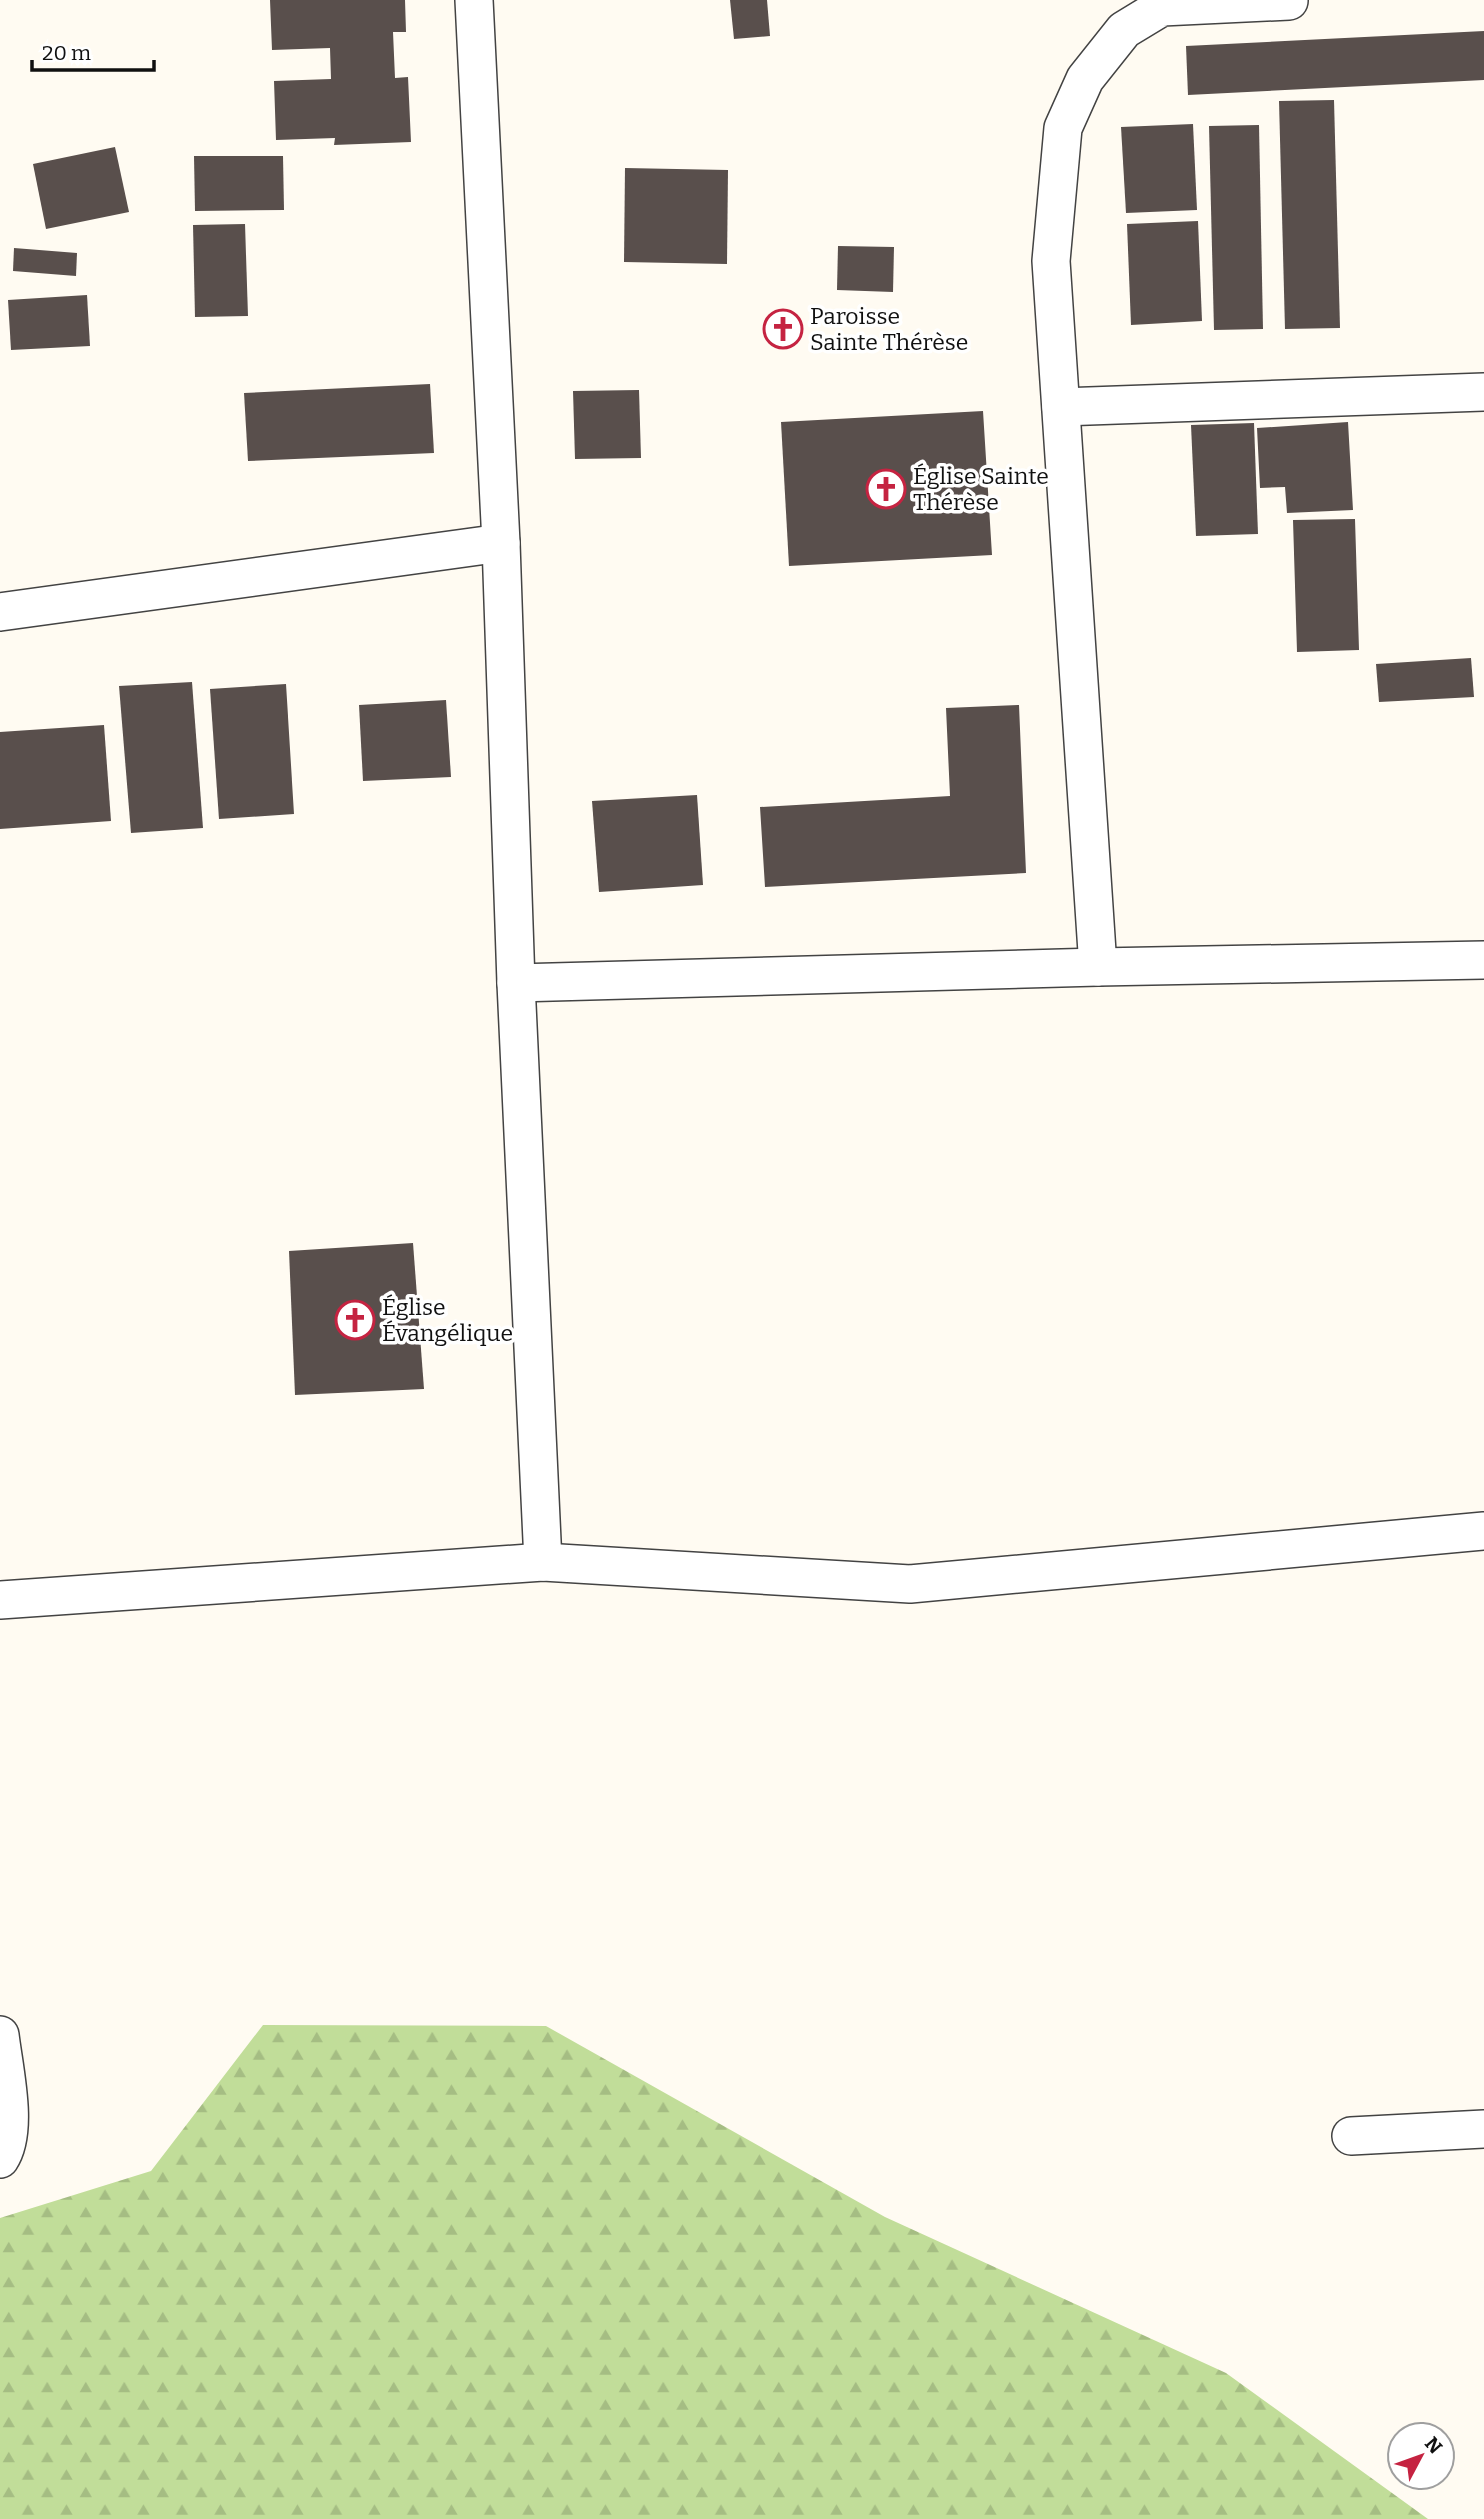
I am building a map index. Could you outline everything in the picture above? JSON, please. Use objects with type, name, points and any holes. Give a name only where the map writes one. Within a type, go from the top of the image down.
[{"type":"street","points":[[474,0],[502,543],[516,983],[543,1562]]},
{"type":"street","points":[[1098,967],[1051,261],[1063,128],[1085,79],[1124,30],[1162,7],[1289,1]]},
{"type":"street","points":[[1060,407],[1484,392]]},
{"type":"street","points":[[0,612],[502,543]]},
{"type":"street","points":[[516,983],[1098,967],[1484,960]]},
{"type":"street","points":[[0,1600],[543,1562],[910,1584],[1484,1531]]},
{"type":"street","points":[[0,2035],[9,2120],[8,2148],[0,2159]]},
{"type":"street","points":[[1352,2136],[1484,2129]]},
{"type":"green space","points":[[263,2025],[546,2026],[885,2217],[1226,2373],[1428,2519],[0,2519],[0,2218],[151,2171]]},
{"type":"building","points":[[270,0],[405,0],[406,32],[393,32],[395,78],[408,77],[411,142],[334,145],[335,138],[276,140],[274,81],[331,79],[330,48],[272,50]]},
{"type":"building","points":[[730,0],[767,0],[770,36],[734,39]]},
{"type":"building","points":[[1484,31],[1484,80],[1188,95],[1186,46]]},
{"type":"building","points":[[1334,100],[1340,328],[1285,329],[1279,101]]},
{"type":"building","points":[[1193,124],[1197,210],[1126,213],[1121,127]]},
{"type":"building","points":[[1259,125],[1263,329],[1214,330],[1209,126]]},
{"type":"building","points":[[115,147],[129,212],[46,229],[33,164]]},
{"type":"building","points":[[194,156],[283,156],[284,210],[195,211]]},
{"type":"building","points":[[625,168],[728,170],[727,264],[624,262]]},
{"type":"building","points":[[1198,221],[1202,321],[1131,325],[1127,224]]},
{"type":"building","points":[[245,224],[248,316],[195,317],[193,225]]},
{"type":"building","points":[[838,246],[894,247],[893,292],[837,290]]},
{"type":"building","points":[[14,248],[77,253],[76,276],[13,271]]},
{"type":"building","points":[[87,295],[90,346],[11,350],[8,300]]},
{"type":"building","points":[[430,384],[434,453],[248,461],[244,393]]},
{"type":"building","points":[[639,390],[641,458],[575,459],[573,391]]},
{"type":"building","name":"Église Sainte Thérèse","points":[[983,411],[992,555],[789,566],[781,422]]},
{"type":"building","points":[[1348,422],[1353,510],[1287,513],[1285,487],[1260,488],[1257,428]]},
{"type":"building","points":[[1254,423],[1258,534],[1196,536],[1191,425]]},
{"type":"building","points":[[1355,519],[1359,650],[1297,652],[1293,520]]},
{"type":"building","points":[[1471,658],[1474,697],[1379,702],[1376,664]]},
{"type":"building","points":[[192,682],[203,828],[131,833],[119,686]]},
{"type":"building","points":[[286,684],[294,814],[219,819],[210,689]]},
{"type":"building","points":[[446,700],[451,777],[363,781],[359,705]]},
{"type":"building","points":[[1019,705],[1026,873],[765,887],[760,807],[950,796],[946,708]]},
{"type":"building","points":[[104,725],[111,821],[0,829],[0,732]]},
{"type":"building","points":[[697,795],[703,885],[599,892],[592,801]]},
{"type":"building","name":"Église Évangélique","points":[[413,1243],[424,1389],[295,1395],[289,1251]]},
{"type":"place","name":"Paroisse Sainte Thérèse","points":[[783,329]]},
{"type":"place","name":"Église Sainte Thérèse","points":[[886,489]]},
{"type":"place","name":"Église Évangélique","points":[[355,1320]]}]
